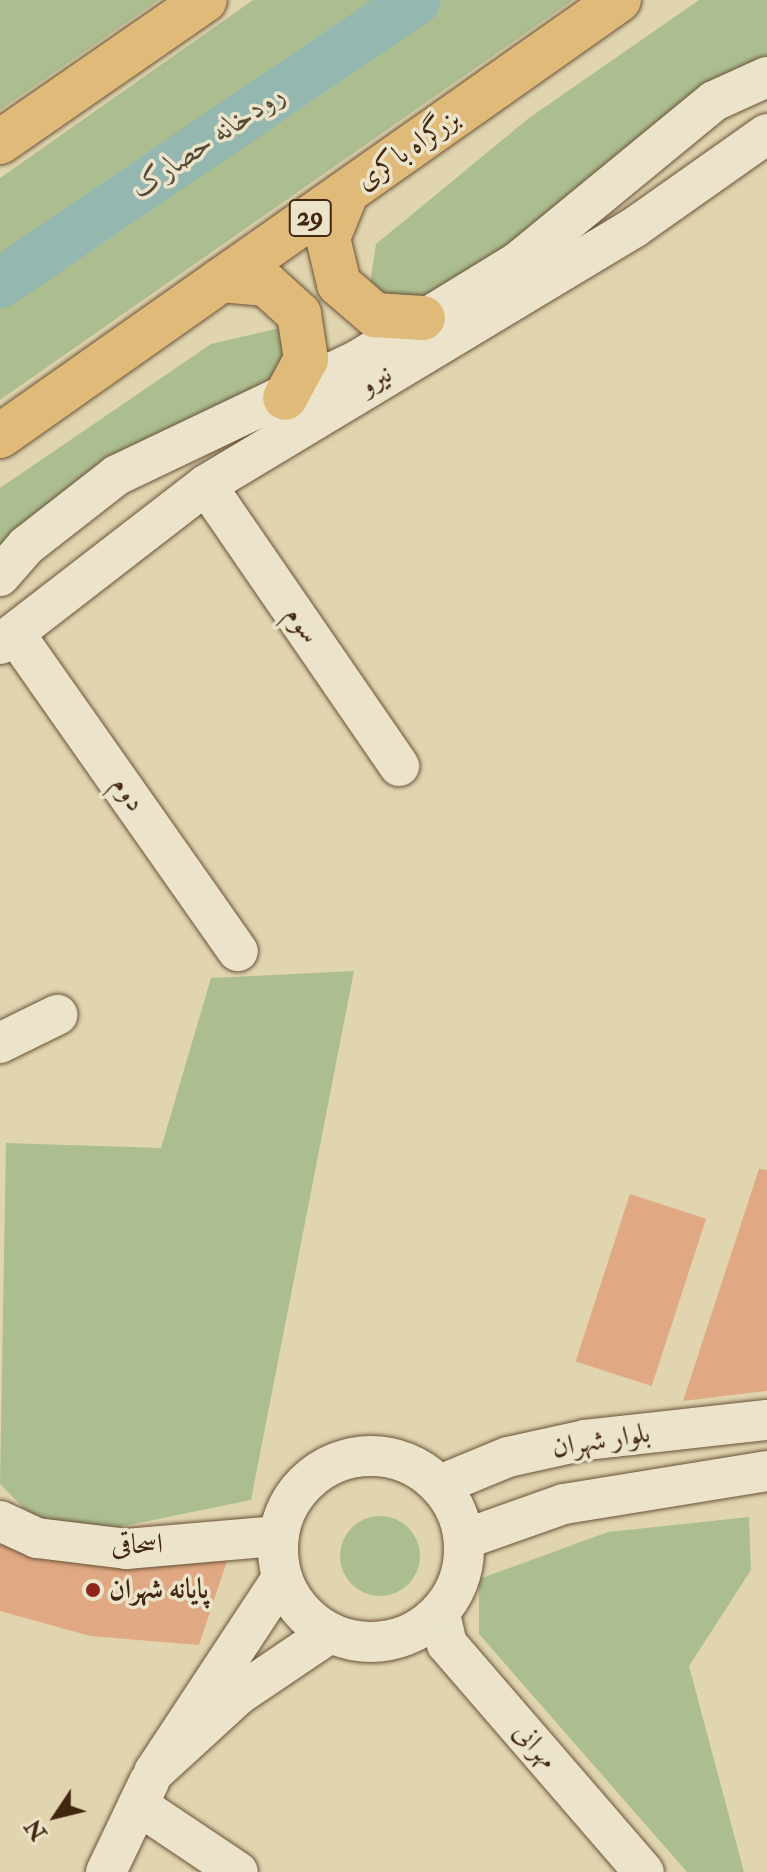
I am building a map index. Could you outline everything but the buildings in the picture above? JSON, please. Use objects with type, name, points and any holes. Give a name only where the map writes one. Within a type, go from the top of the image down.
[{"type":"highway","points":[[0,142],[205,0]]},
{"type":"highway","name":"بزرگراه باکری","points":[[0,436],[619,0]]},
{"type":"highway","points":[[346,194],[328,238],[339,284],[375,315],[423,318]]},
{"type":"highway","points":[[221,280],[266,284],[299,314],[306,359],[285,398]]},
{"type":"street","name":"نیرو","points":[[0,576],[73,505],[117,475],[285,398],[518,262],[714,101],[767,77]]},
{"type":"street","name":"نیرو","points":[[9,641],[111,552],[206,485],[695,187],[767,134]]},
{"type":"street","points":[[661,143],[690,155],[695,187]]},
{"type":"street","name":"سوم","points":[[206,485],[399,766]]},
{"type":"street","points":[[73,505],[78,531],[111,552]]},
{"type":"street","name":"دوم","points":[[9,641],[238,951]]},
{"type":"street","points":[[0,1043],[57,1015]]},
{"type":"street","name":"بلوار شهران","points":[[440,1485],[508,1457],[585,1440],[767,1420]]},
{"type":"street","points":[[388,1456],[440,1485],[465,1539],[456,1592],[440,1614],[402,1637],[359,1642],[330,1633],[301,1610],[282,1578],[278,1536],[287,1507],[329,1464],[388,1456]]},
{"type":"street","name":"بلوار شهران","points":[[465,1539],[564,1504],[767,1471]]},
{"type":"street","name":"اسحاقی","points":[[0,1521],[37,1538],[126,1549],[278,1536]]},
{"type":"street","points":[[106,1872],[146,1788],[282,1578]]},
{"type":"street","name":"مهرانی","points":[[440,1614],[447,1644],[644,1872]]},
{"type":"street","points":[[146,1788],[238,1695],[330,1633]]},
{"type":"street","name":"مهرانی","points":[[402,1637],[447,1678],[612,1872]]},
{"type":"street","points":[[146,1788],[238,1872]]},
{"type":"green space","points":[[0,0],[159,0],[0,110]]},
{"type":"green space","points":[[253,0],[573,0],[0,400],[0,178]]},
{"type":"green space","points":[[699,0],[767,0],[767,69],[519,245],[407,305],[369,290],[376,244],[529,118]]},
{"type":"green space","points":[[284,327],[289,354],[274,386],[0,550],[0,488],[211,344]]},
{"type":"green space","points":[[354,971],[251,1500],[55,1540],[0,1484],[6,1143],[161,1148],[211,978]]},
{"type":"green space","points":[[372,1516],[388,1516],[409,1527],[420,1548],[420,1564],[409,1585],[388,1596],[372,1596],[358,1590],[346,1578],[340,1564],[340,1548],[346,1534],[358,1522]]},
{"type":"green space","points":[[749,1517],[751,1570],[689,1666],[744,1872],[687,1872],[479,1634],[479,1579],[608,1532]]},
{"type":"waterway","name":"رودخانه حصارک","points":[[0,283],[416,0]]},
{"type":"place","name":"پایانه شهران","points":[[93,1590]]}]
